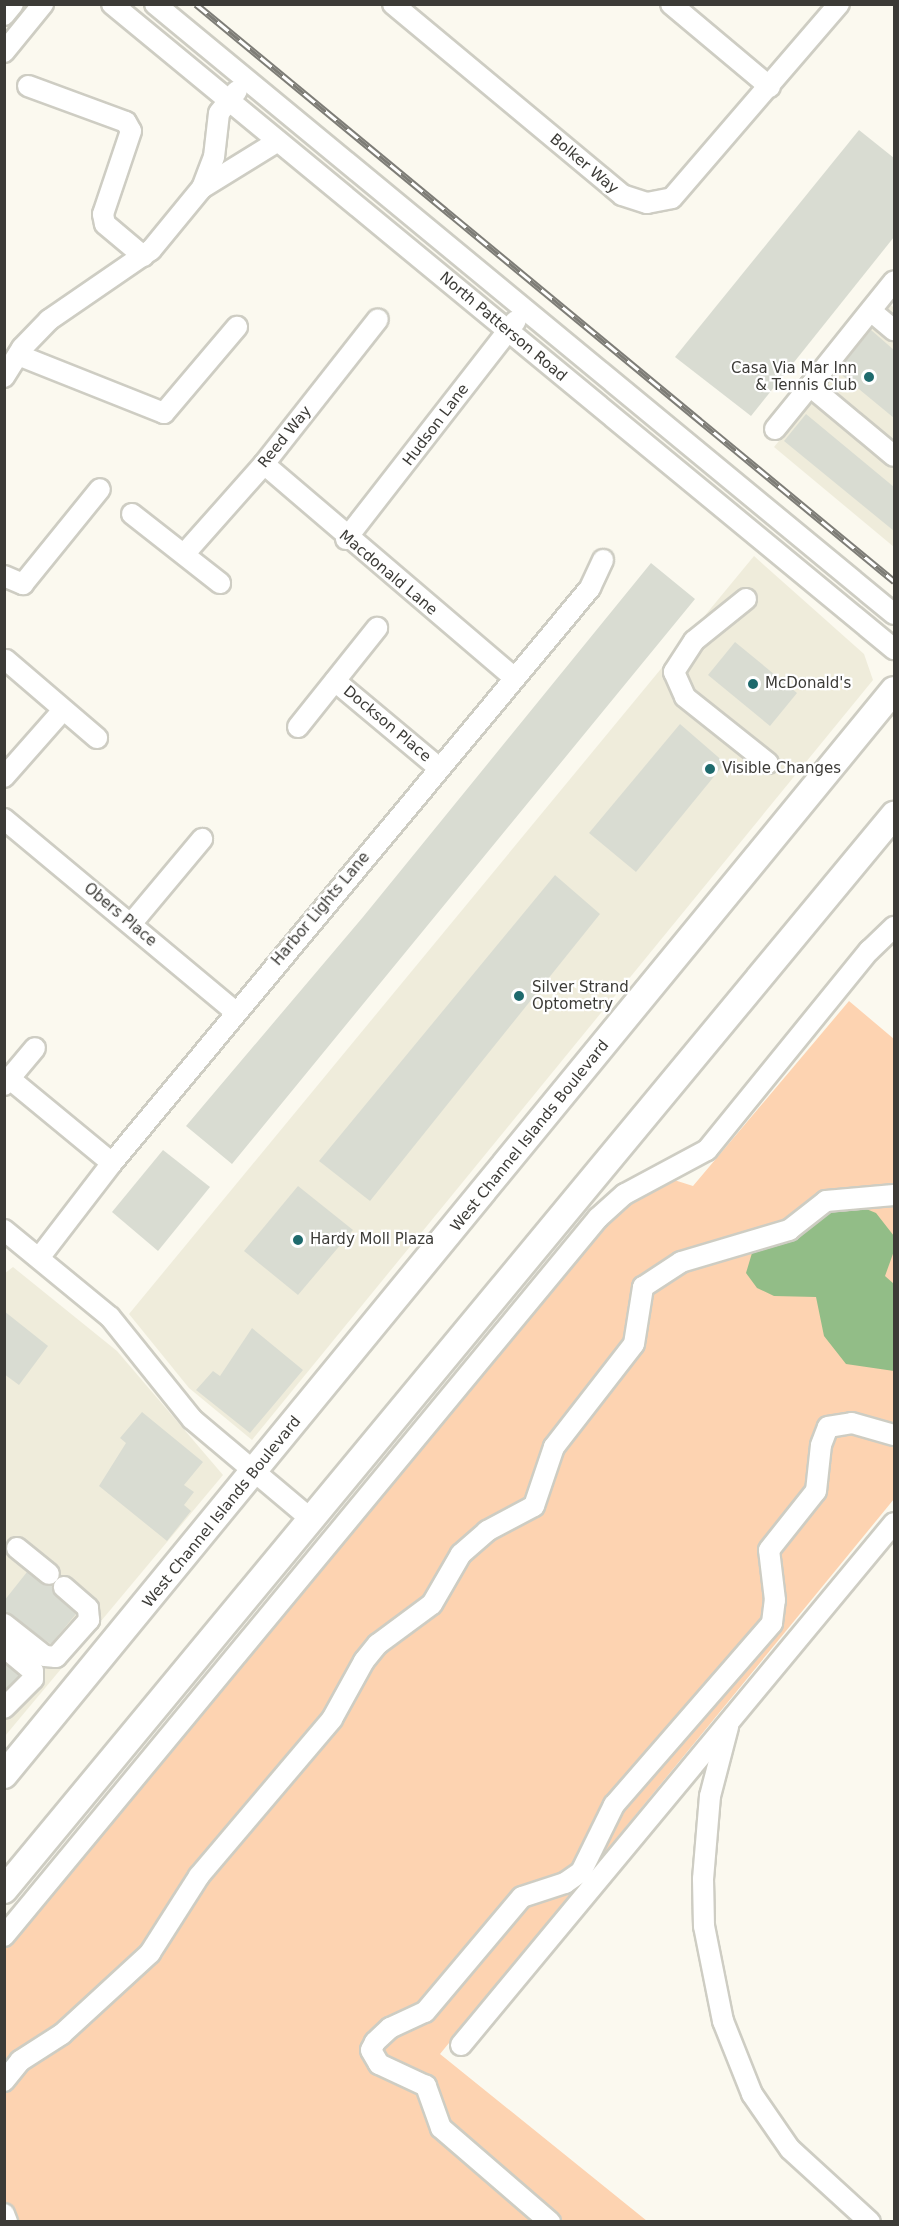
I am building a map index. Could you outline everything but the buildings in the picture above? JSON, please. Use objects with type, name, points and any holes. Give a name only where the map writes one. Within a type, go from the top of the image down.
[{"type":"main road","name":"West Channel Islands Boulevard","points":[[4,1775],[254,1474],[894,690]]},
{"type":"main road","points":[[4,1890],[313,1521],[894,815]]},
{"type":"street","points":[[4,15],[13,4]]},
{"type":"street","points":[[4,52],[43,4]]},
{"type":"street","name":"North Patterson Road","points":[[112,4],[894,649]]},
{"type":"street","name":"North Patterson Road","points":[[155,4],[894,614]]},
{"type":"street","name":"Bolker Way","points":[[393,4],[631,199],[647,203],[672,198],[770,87],[839,4]]},
{"type":"street","points":[[671,4],[770,87]]},
{"type":"street","points":[[202,188],[214,157],[219,113],[246,79]]},
{"type":"street","points":[[28,86],[126,122],[131,131],[103,214],[105,224],[143,256]]},
{"type":"street","points":[[4,377],[18,356],[49,320],[143,256],[202,188],[278,141]]},
{"type":"street","points":[[774,429],[894,281]]},
{"type":"street","name":"Hudson Lane","points":[[346,539],[525,310]]},
{"type":"street","points":[[871,310],[894,330]]},
{"type":"street","name":"Reed Way","points":[[186,552],[264,464],[378,319]]},
{"type":"street","points":[[18,356],[164,413],[237,327]]},
{"type":"street","points":[[810,386],[894,456]]},
{"type":"street","name":"Macdonald Lane","points":[[264,464],[346,539],[515,678]]},
{"type":"street","points":[[4,576],[23,585],[100,489]]},
{"type":"street","points":[[132,514],[186,552],[220,582]]},
{"type":"street","name":"Harbor Lights Lane","points":[[39,1258],[112,1163],[236,1012],[590,588],[603,560]]},
{"type":"street","points":[[746,599],[694,640],[674,672],[685,697],[768,763]]},
{"type":"street","points":[[298,726],[377,628]]},
{"type":"street","points":[[6,660],[97,738]]},
{"type":"street","name":"Dockson Place","points":[[335,681],[439,768]]},
{"type":"street","points":[[4,777],[63,710]]},
{"type":"street","name":"Obers Place","points":[[4,819],[236,1012]]},
{"type":"street","points":[[131,924],[202,839]]},
{"type":"street","points":[[4,1936],[598,1218],[625,1194],[707,1150],[894,927]]},
{"type":"street","points":[[35,1048],[7,1082],[112,1163]]},
{"type":"street","points":[[4,2081],[20,2061],[62,2034],[150,1953],[200,1876],[332,1719],[364,1660],[378,1644],[432,1604],[461,1554],[487,1531],[534,1506],[554,1447],[634,1344],[643,1287],[681,1262],[789,1230],[826,1201],[894,1196]]},
{"type":"street","points":[[4,1230],[110,1317],[192,1419],[254,1474],[313,1521]]},
{"type":"street","points":[[550,2222],[446,2133],[426,2086],[379,2064],[371,2050],[375,2042],[390,2028],[425,2012],[522,1897],[565,1883],[581,1872],[614,1806],[772,1623],[775,1600],[770,1550],[816,1491],[821,1445],[828,1427],[852,1423],[894,1435]]},
{"type":"street","points":[[461,2045],[894,1523]]},
{"type":"street","points":[[4,1624],[45,1656],[56,1657],[89,1620],[88,1608],[17,1548]]},
{"type":"street","points":[[4,1647],[33,1671],[33,1678],[4,1708]]},
{"type":"street","points":[[730,1721],[710,1796],[703,1879],[705,1937],[723,2021],[752,2094],[790,2150],[870,2222]]},
{"type":"street","points":[[4,2214],[7,2222]]},
{"type":"shaded area","points":[[891,305],[894,308],[894,547],[774,447]]},
{"type":"shaded area","name":"Hardy Moll Plaza","points":[[754,556],[864,654],[873,680],[252,1440],[189,1388],[129,1314]]},
{"type":"shaded area","points":[[849,1001],[894,1039],[894,1499],[440,2054],[647,2221],[5,2222],[5,1948],[603,1222],[624,1205],[671,1179],[693,1186]]},
{"type":"shaded area","points":[[859,1206],[876,1213],[894,1236],[894,1251],[885,1276],[894,1284],[894,1371],[846,1364],[824,1336],[816,1297],[774,1296],[757,1288],[746,1273],[752,1253],[817,1212]]},
{"type":"shaded area","points":[[13,1267],[117,1351],[223,1475],[5,1736],[4,1274]]},
{"type":"railway","points":[[196,4],[894,581]]},
{"type":"place","name":"Casa Via Mar Inn & Tennis Club","points":[[869,377]]},
{"type":"place","name":"McDonald's","points":[[753,684]]},
{"type":"place","name":"Visible Changes","points":[[710,769]]},
{"type":"place","name":"Silver Strand Optometry","points":[[519,996]]},
{"type":"place","name":"Hardy Moll Plaza","points":[[298,1240]]}]
